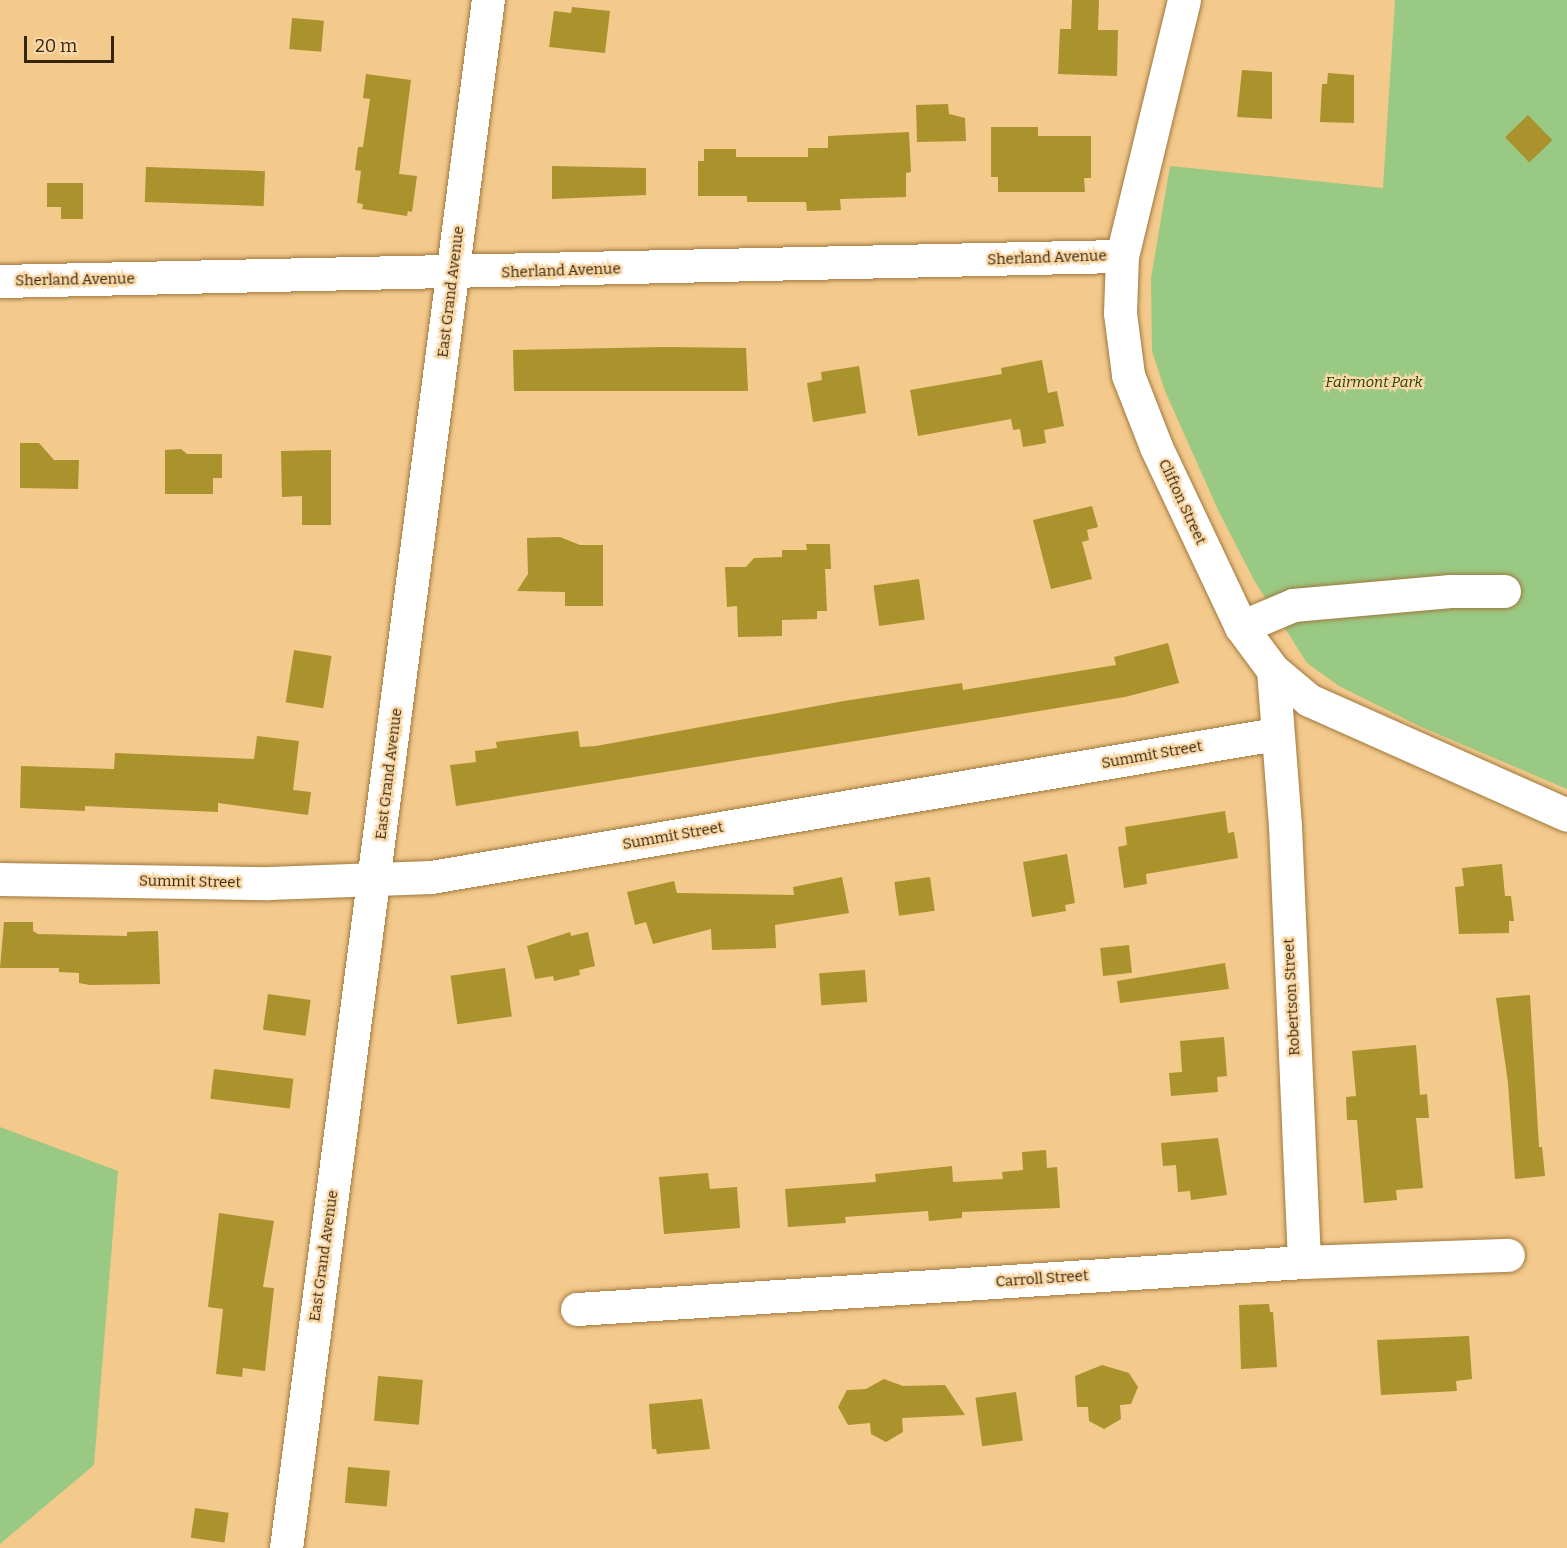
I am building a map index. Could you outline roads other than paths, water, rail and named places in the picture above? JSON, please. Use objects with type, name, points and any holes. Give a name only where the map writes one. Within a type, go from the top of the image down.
[{"type":"street","name":"East Grand Avenue","points":[[286,1548],[488,0]]},
{"type":"street","name":"Clifton Street","points":[[1184,0],[1122,256],[1120,313],[1128,375],[1156,447],[1241,627],[1273,670],[1309,700],[1567,815]]},
{"type":"street","name":"Sherland Avenue","points":[[0,281],[454,274],[1122,256]]},
{"type":"street","points":[[1241,627],[1293,605],[1450,591],[1504,591]]},
{"type":"street","points":[[1273,670],[1276,734]]},
{"type":"street","name":"Summit Street","points":[[0,879],[269,883],[453,874],[1276,734]]},
{"type":"street","name":"Robertson Street","points":[[1276,734],[1285,826],[1304,1262]]},
{"type":"street","name":"Carroll Street","points":[[577,1309],[1304,1262],[1508,1255]]},
{"type":"park label","name":"Fairmont Park","points":[[1374,383]]}]
